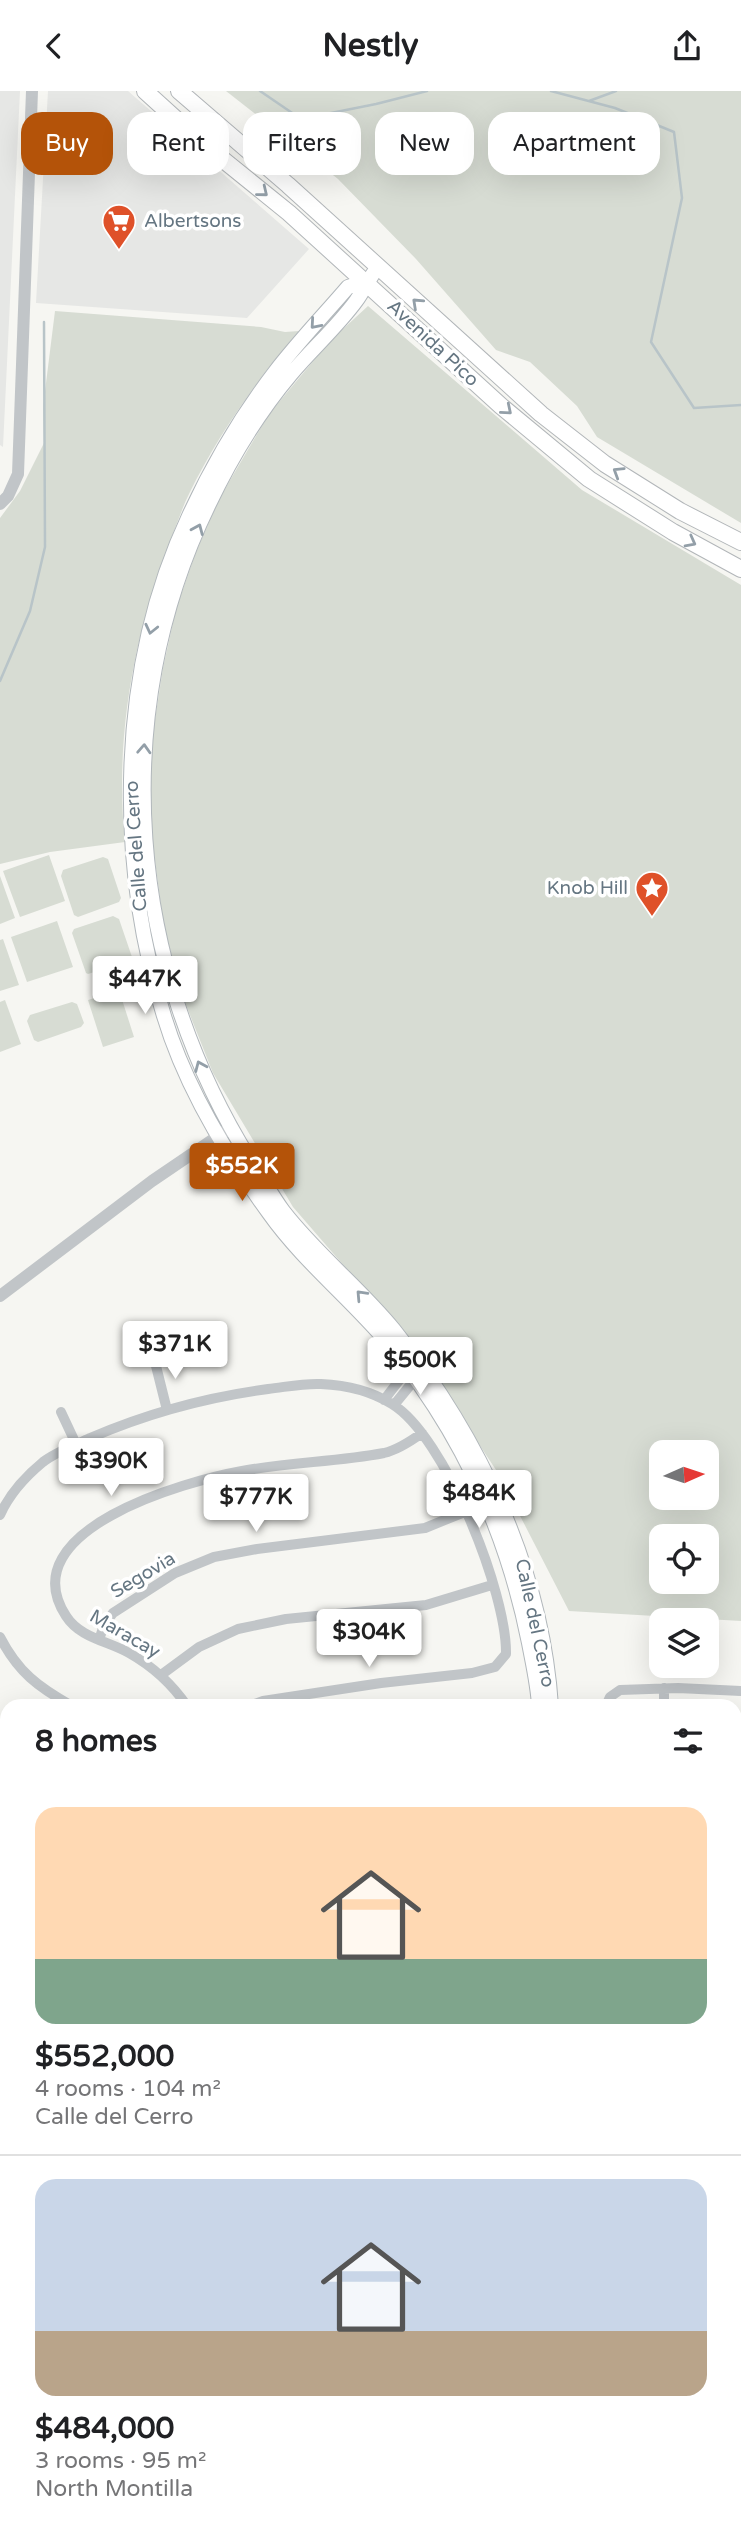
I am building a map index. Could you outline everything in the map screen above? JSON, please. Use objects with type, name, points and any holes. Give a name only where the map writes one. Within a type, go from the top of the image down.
[{"type":"highway","name":"Avenida Pico","points":[[145,91],[168,112]]},
{"type":"highway","name":"Avenida Pico","points":[[179,91],[203,112]]},
{"type":"highway","name":"Avenida Pico","points":[[229,134],[541,414],[605,464],[680,511],[741,542]]},
{"type":"highway","name":"Avenida Pico","points":[[229,164],[289,213],[502,406],[589,479],[673,532],[741,569]]},
{"type":"main road","name":"Calle del Cerro","points":[[378,267],[366,282],[348,287],[274,374],[214,467],[171,558],[144,658],[133,736],[130,779],[135,875],[146,950],[164,1019],[187,1076],[224,1132],[282,1210],[392,1328],[417,1370],[464,1454],[491,1510],[510,1562],[523,1610],[539,1699]]},
{"type":"main road","name":"Calle del Cerro","points":[[417,1370],[461,1429],[503,1507],[522,1557],[535,1609],[551,1699]]},
{"type":"street","points":[[0,504],[8,496],[18,474],[32,91]]},
{"type":"street","points":[[0,1296],[152,1181],[224,1132]]},
{"type":"street","points":[[154,1358],[167,1410]]},
{"type":"street","points":[[389,1403],[404,1374],[417,1370]]},
{"type":"street","points":[[0,1515],[3,1502],[45,1461],[76,1444],[119,1426],[167,1410],[245,1392],[319,1384],[350,1387],[389,1403],[422,1433],[441,1459],[467,1511],[502,1617],[506,1654],[495,1667],[472,1673],[275,1699]]},
{"type":"street","points":[[61,1412],[76,1444]]},
{"type":"street","name":"Maracay","points":[[181,1699],[161,1675],[129,1653],[80,1631],[67,1617],[59,1602],[56,1587],[58,1565],[66,1549],[89,1527],[152,1497],[192,1483],[241,1471],[387,1452],[422,1433]]},
{"type":"street","name":"Segovia","points":[[99,1640],[104,1625],[113,1613],[175,1573],[214,1557],[425,1528],[467,1511]]},
{"type":"street","points":[[161,1675],[199,1647],[238,1629],[286,1619],[426,1605],[492,1585]]},
{"type":"street","points":[[0,1637],[10,1657],[26,1676],[61,1699]]},
{"type":"street","points":[[664,1688],[664,1699]]},
{"type":"street","points":[[609,1699],[618,1690],[664,1688],[741,1691]]},
{"type":"shaded area","points":[[0,91],[20,91],[3,447],[0,445]]},
{"type":"shaded area","points":[[48,91],[128,91],[152,112],[127,112],[127,175],[224,175],[309,249],[247,318],[36,303],[43,175],[113,175],[113,112],[47,112]]},
{"type":"shaded area","points":[[226,91],[741,91],[741,523],[597,437],[577,406],[530,362],[496,350],[416,259],[333,175],[361,175],[361,112],[253,112]]},
{"type":"shaded area","points":[[368,306],[582,490],[741,585],[741,1621],[719,1620],[719,1608],[649,1608],[649,1616],[569,1611],[498,1473],[416,1349],[293,1207],[213,1073],[186,1005],[164,929],[152,838],[149,782],[153,732],[176,609],[196,552],[219,499],[269,414],[330,341]]},
{"type":"shaded area","points":[[55,311],[261,327],[285,332],[299,331],[253,389],[212,451],[186,499],[158,575],[137,649],[125,726],[122,804],[125,842],[50,852],[0,864],[0,518],[20,491],[44,443],[43,407]]},
{"type":"shaded area","points":[[49,855],[65,901],[20,917],[3,871]]},
{"type":"shaded area","points":[[103,857],[108,859],[121,898],[119,902],[78,917],[74,915],[61,876],[63,870]]},
{"type":"shaded area","points":[[0,876],[15,918],[0,924]]},
{"type":"shaded area","points":[[113,916],[119,919],[132,957],[130,961],[88,974],[72,933],[74,929]]},
{"type":"shaded area","points":[[57,921],[73,967],[27,982],[11,937]]},
{"type":"shaded area","points":[[3,939],[19,985],[0,991],[0,940]]},
{"type":"shaded area","points":[[119,990],[134,1037],[103,1047],[88,1000]]},
{"type":"shaded area","points":[[5,1000],[21,1044],[0,1052],[0,1002]]},
{"type":"shaded area","points":[[72,1002],[77,1004],[84,1023],[81,1027],[38,1042],[34,1040],[27,1021],[30,1015]]},
{"type":"waterway","points":[[260,91],[301,119],[427,91]]},
{"type":"waterway","points":[[551,91],[615,108],[674,132],[682,198],[651,342],[694,408],[741,405]]},
{"type":"waterway","points":[[589,101],[616,91]]},
{"type":"waterway","points":[[0,681],[30,611],[45,547],[44,322]]},
{"type":"place","name":"Albertsons","points":[[119,251]]},
{"type":"place","name":"Knob Hill","points":[[652,918]]}]
